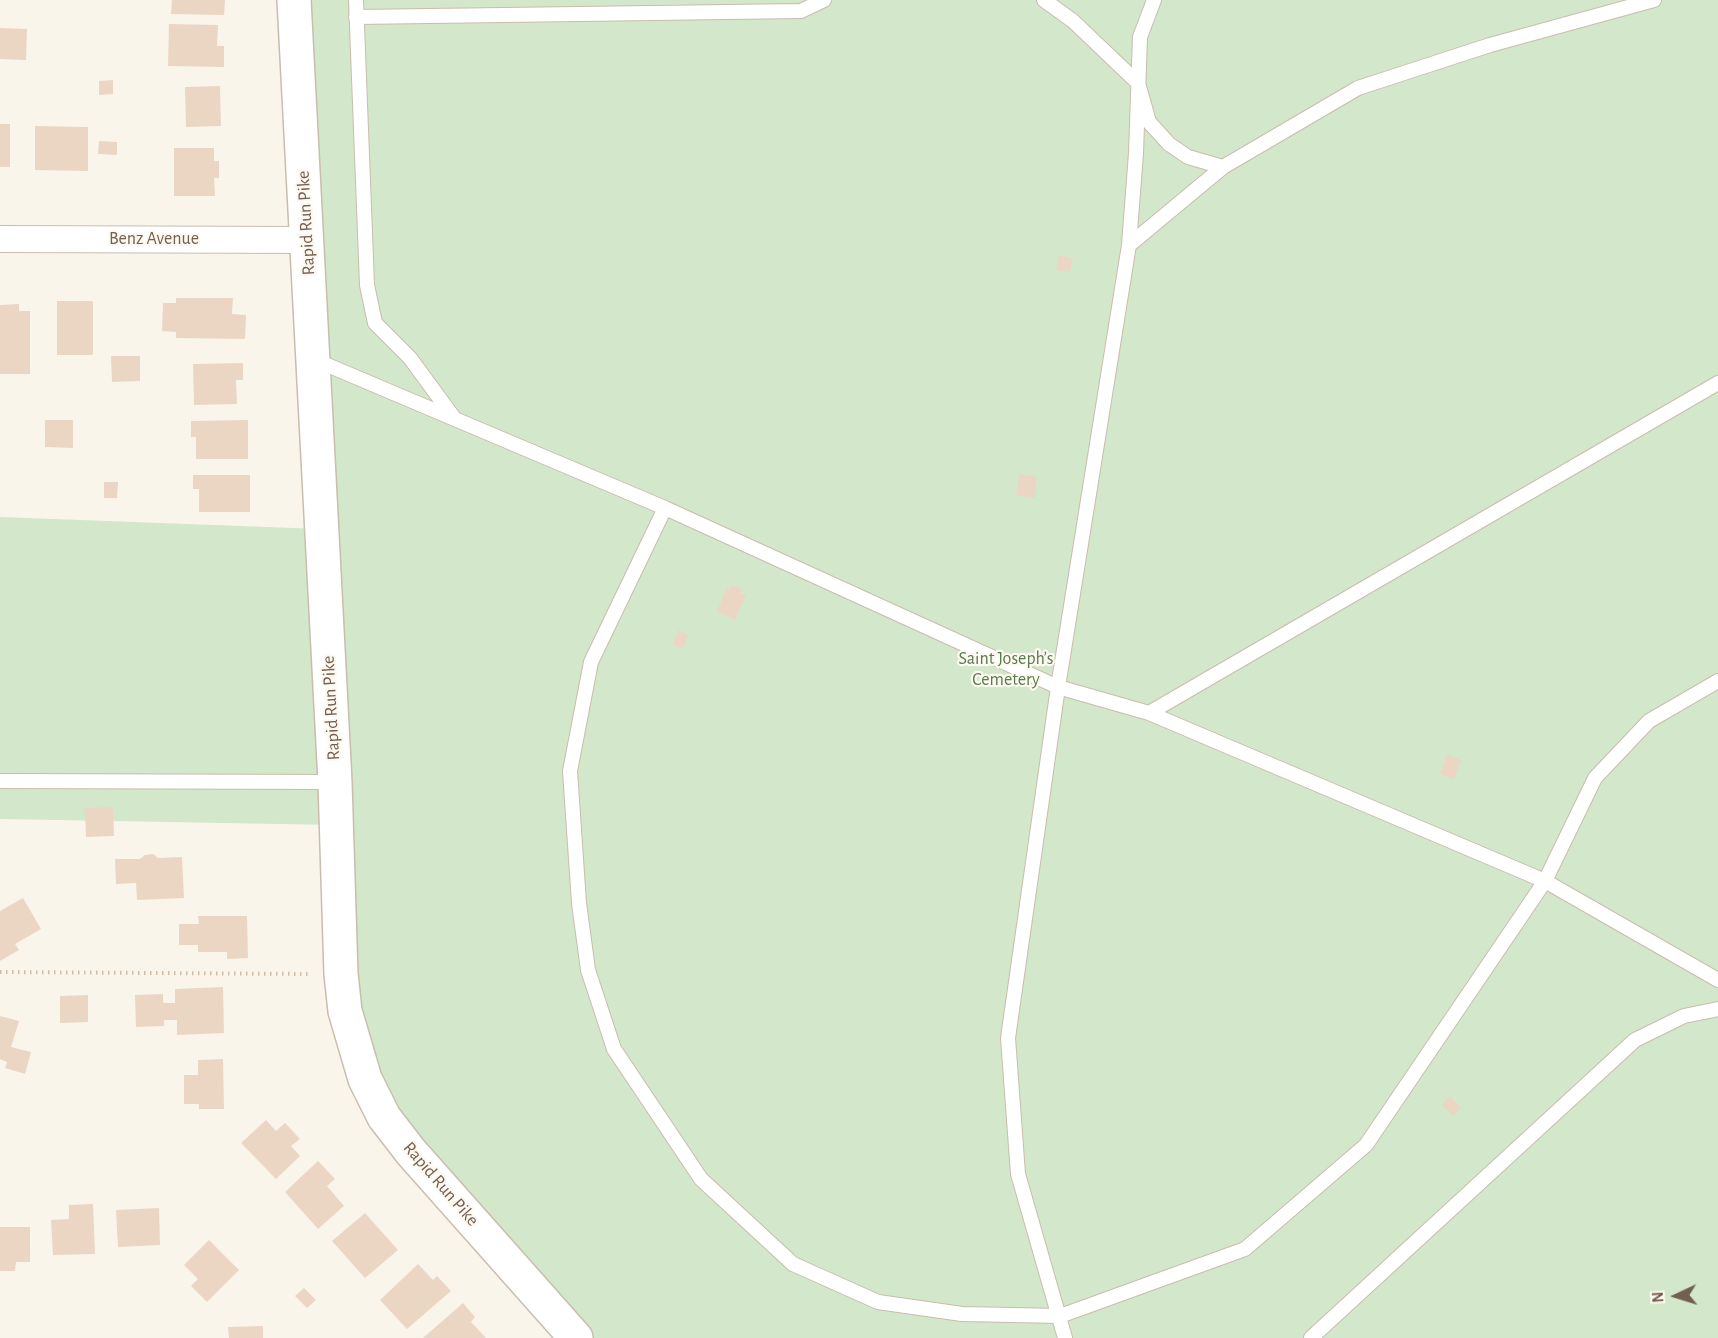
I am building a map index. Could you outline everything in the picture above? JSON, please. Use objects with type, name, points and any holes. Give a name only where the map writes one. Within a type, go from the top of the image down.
[{"type":"street","name":"Rapid Run Pike","points":[[294,0],[335,782],[341,974],[345,1011],[362,1069],[384,1117],[411,1152],[576,1338]]},
{"type":"street","name":"Benz Avenue","points":[[0,239],[307,240]]},
{"type":"lane","points":[[356,0],[367,285],[375,323],[410,358],[455,419]]},
{"type":"lane","points":[[356,17],[801,11],[824,0]]},
{"type":"lane","points":[[1044,0],[1073,21],[1138,83],[1149,122],[1169,144],[1188,157],[1223,167]]},
{"type":"lane","points":[[1065,1338],[1018,1174],[1008,1038],[1058,687],[1130,245],[1140,37],[1154,0]]},
{"type":"lane","points":[[1130,245],[1223,167],[1358,88],[1490,45],[1654,0]]},
{"type":"lane","points":[[314,359],[665,508],[1058,687],[1149,713],[1545,881],[1718,981]]},
{"type":"lane","points":[[1149,713],[1718,383]]},
{"type":"lane","points":[[665,508],[591,662],[570,771],[579,903],[588,970],[614,1049],[701,1179],[793,1264],[878,1302],[962,1314],[1060,1316],[1245,1249],[1365,1145],[1545,881],[1595,778],[1649,721],[1718,681]]},
{"type":"lane","points":[[0,781],[335,782]]},
{"type":"lane","points":[[1311,1338],[1635,1040],[1684,1016],[1718,1009]]},
{"type":"path","points":[[0,972],[341,974]]},
{"type":"green space","name":"Saint Joseph’s Cemetery","points":[[294,0],[1718,0],[1718,1338],[576,1338],[365,1079],[336,825],[0,819],[0,517],[321,529]]},
{"type":"building","points":[[172,0],[225,0],[224,15],[171,14]]},
{"type":"building","points":[[169,24],[218,25],[217,46],[224,46],[224,67],[168,66]]},
{"type":"building","points":[[0,28],[27,29],[26,60],[0,59]]},
{"type":"building","points":[[113,80],[113,94],[99,95],[99,81]]},
{"type":"building","points":[[220,86],[221,126],[186,127],[185,87]]},
{"type":"building","points":[[0,124],[10,124],[10,167],[0,167]]},
{"type":"building","points":[[35,126],[88,127],[88,171],[35,170]]},
{"type":"building","points":[[99,141],[117,142],[117,155],[98,154]]},
{"type":"building","points":[[174,148],[214,148],[214,161],[219,161],[219,178],[214,178],[215,196],[174,196]]},
{"type":"building","points":[[1059,255],[1073,258],[1070,272],[1056,270]]},
{"type":"building","points":[[176,298],[233,298],[232,314],[246,315],[245,339],[176,338],[176,332],[162,331],[163,303],[176,303]]},
{"type":"building","points":[[57,301],[93,301],[93,355],[57,355]]},
{"type":"building","points":[[19,304],[19,311],[30,311],[30,374],[0,374],[0,305]]},
{"type":"building","points":[[111,356],[140,356],[140,381],[112,382]]},
{"type":"building","points":[[243,363],[243,380],[236,380],[237,404],[194,405],[193,364]]},
{"type":"building","points":[[45,420],[73,420],[73,448],[45,447]]},
{"type":"building","points":[[248,420],[248,459],[196,459],[196,437],[191,437],[191,421]]},
{"type":"building","points":[[1020,474],[1037,477],[1034,498],[1016,495]]},
{"type":"building","points":[[193,475],[250,475],[250,512],[199,512],[199,489],[193,489]]},
{"type":"building","points":[[104,482],[118,482],[117,498],[104,498]]},
{"type":"building","points":[[732,585],[742,589],[740,593],[746,595],[735,620],[717,611],[727,588],[730,589]]},
{"type":"building","points":[[679,630],[689,635],[682,649],[672,644]]},
{"type":"building","points":[[1447,755],[1461,760],[1454,779],[1440,774]]},
{"type":"building","points":[[113,807],[114,836],[86,837],[85,808]]},
{"type":"building","points":[[153,854],[158,858],[182,857],[184,898],[137,900],[136,883],[116,884],[115,859],[140,859],[145,855]]},
{"type":"building","points":[[23,898],[41,929],[15,944],[19,950],[0,961],[0,911]]},
{"type":"building","points":[[198,916],[247,916],[248,958],[227,959],[227,952],[198,952],[198,945],[179,945],[179,924],[199,924]]},
{"type":"building","points":[[223,987],[224,1033],[177,1035],[177,1020],[164,1020],[164,1026],[136,1027],[135,995],[163,994],[163,1003],[175,1003],[175,989]]},
{"type":"building","points":[[88,995],[88,1022],[60,1023],[60,996]]},
{"type":"building","points":[[0,1016],[19,1021],[11,1047],[31,1052],[25,1074],[5,1068],[7,1062],[0,1059]]},
{"type":"building","points":[[223,1059],[224,1109],[199,1109],[199,1104],[184,1104],[184,1075],[198,1075],[198,1060]]},
{"type":"building","points":[[1450,1096],[1461,1107],[1453,1116],[1442,1105]]},
{"type":"building","points":[[266,1120],[276,1131],[285,1123],[300,1139],[291,1146],[300,1156],[276,1179],[241,1143]]},
{"type":"building","points":[[318,1161],[335,1179],[327,1186],[344,1206],[318,1229],[285,1192]]},
{"type":"building","points":[[93,1204],[95,1254],[53,1255],[51,1220],[69,1219],[69,1205]]},
{"type":"building","points":[[159,1208],[160,1245],[118,1247],[116,1210]]},
{"type":"building","points":[[365,1213],[398,1250],[365,1278],[332,1241]]},
{"type":"building","points":[[0,1227],[30,1227],[30,1262],[16,1262],[15,1271],[0,1271]]},
{"type":"building","points":[[209,1240],[239,1270],[207,1302],[191,1286],[198,1279],[184,1265]]},
{"type":"building","points":[[418,1264],[433,1280],[437,1276],[451,1291],[407,1329],[380,1300]]},
{"type":"building","points":[[304,1288],[316,1300],[307,1308],[295,1296]]},
{"type":"building","points":[[463,1303],[475,1317],[471,1322],[486,1338],[423,1338]]},
{"type":"building","points":[[263,1326],[263,1338],[229,1338],[228,1327]]}]
